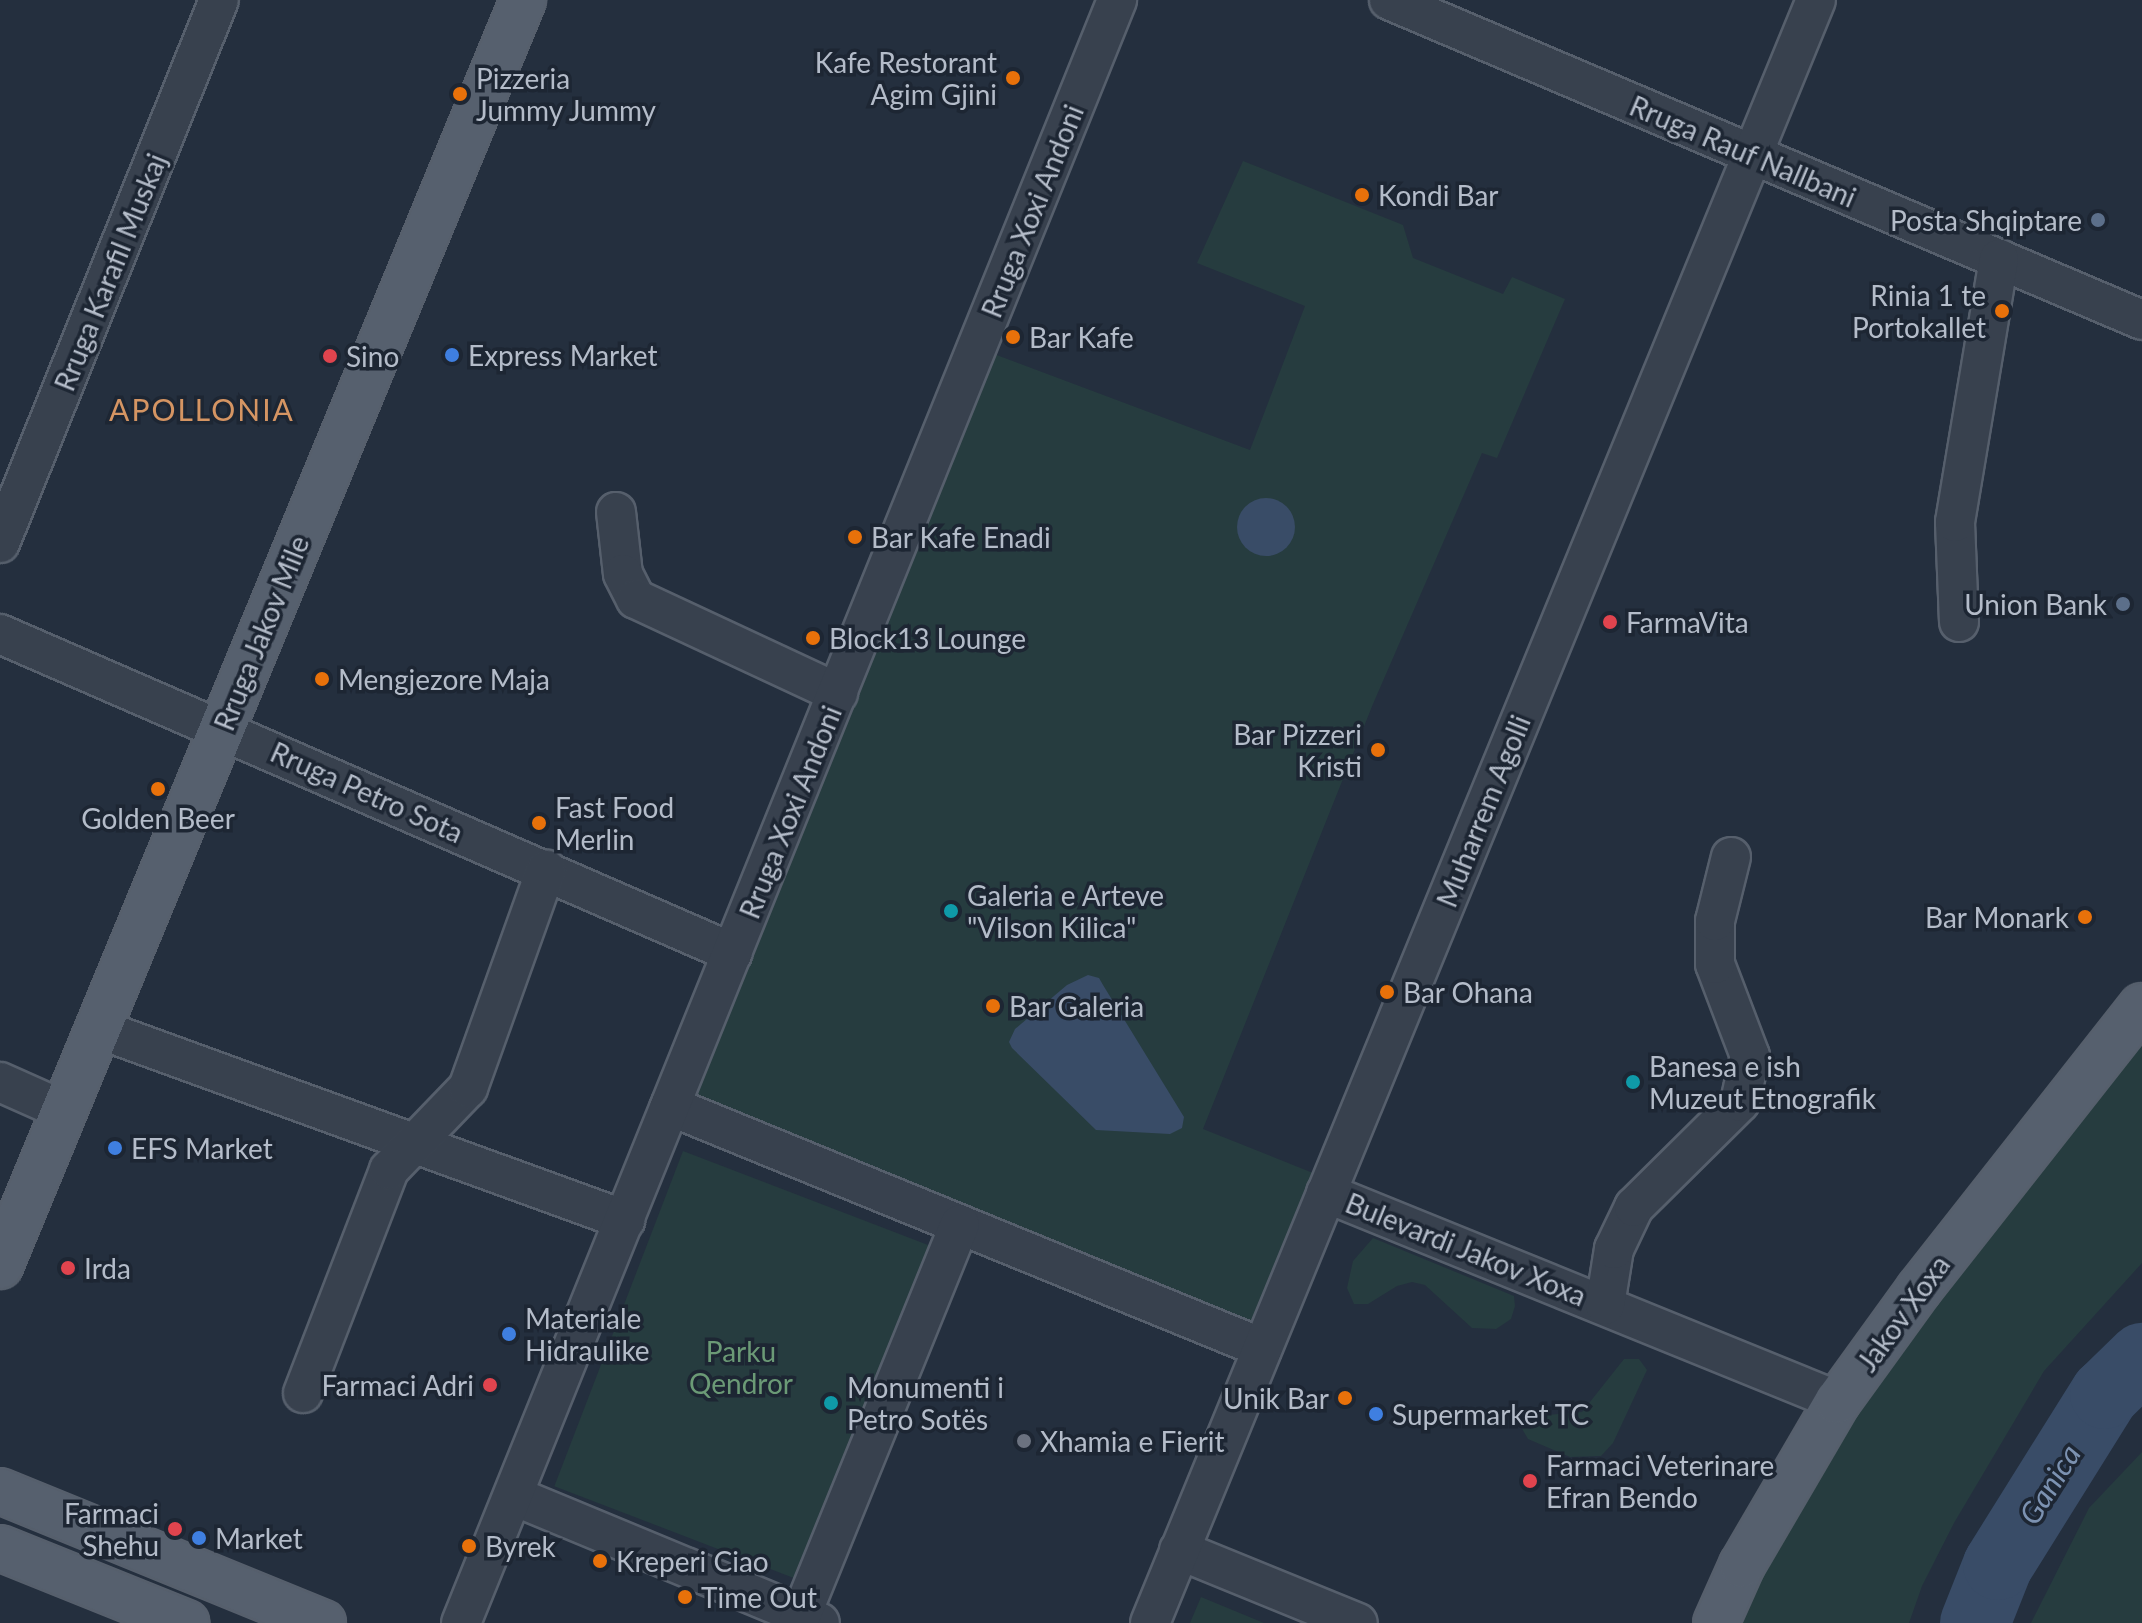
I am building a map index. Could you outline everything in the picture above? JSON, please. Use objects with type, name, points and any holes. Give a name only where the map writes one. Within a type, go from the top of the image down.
[{"type":"main road","name":"Rruga Jakov Mile","points":[[0,1266],[523,0]]},
{"type":"main road","name":"Jakov Xoxa","points":[[1716,1623],[1742,1565],[1838,1401],[1919,1289],[2136,1020]]},
{"type":"main road","points":[[0,1491],[323,1623]]},
{"type":"main road","points":[[0,1548],[187,1623]]},
{"type":"street","name":"Rruga Karafil Muskaj","points":[[0,543],[219,0]]},
{"type":"street","name":"Rruga Xoxi Andoni","points":[[461,1623],[1117,0]]},
{"type":"street","name":"Rruga Rauf Nallbani","points":[[1389,0],[1468,15],[1752,154],[2142,320]]},
{"type":"street","name":"Muharrem Agolli","points":[[1150,1623],[1816,0]]},
{"type":"street","points":[[1959,622],[1955,522],[1999,259]]},
{"type":"street","points":[[616,512],[623,574],[636,599],[838,693]]},
{"type":"street","name":"Rruga Petro Sota","points":[[0,634],[733,953]]},
{"type":"street","name":"Bulevardi Jakov Xoxa","points":[[1605,1305],[1614,1249],[1634,1207],[1740,1102],[1750,1056],[1715,964],[1715,921],[1731,857]]},
{"type":"street","points":[[303,1393],[389,1170],[468,1088],[546,870]]},
{"type":"street","points":[[99,1029],[625,1220]]},
{"type":"street","points":[[0,1082],[65,1111]]},
{"type":"street","points":[[670,1106],[1262,1348]]},
{"type":"street","name":"Bulevardi Jakov Xoxa","points":[[1326,1193],[1838,1401]]},
{"type":"street","points":[[514,1496],[806,1620],[960,1225]]},
{"type":"street","points":[[1179,1550],[1358,1623]]},
{"type":"green space","points":[[1243,161],[1403,225],[1413,258],[1503,294],[1512,277],[1565,299],[1497,458],[1482,453],[1373,704],[1203,1129],[1323,1177],[1251,1355],[684,1122],[994,354],[1250,450],[1305,306],[1197,263]]},
{"type":"green space","points":[[2128,1037],[2142,1042],[2142,1263],[2044,1371],[1954,1523],[1922,1586],[1909,1623],[1728,1623],[1843,1411]]},
{"type":"green space","name":"Parku Qendror","points":[[683,1151],[931,1246],[803,1581],[554,1486]]},
{"type":"green space","points":[[1373,1238],[1514,1296],[1511,1319],[1496,1329],[1472,1328],[1425,1285],[1412,1282],[1397,1286],[1368,1304],[1354,1304],[1347,1288],[1353,1261]]},
{"type":"green space","points":[[1624,1359],[1639,1359],[1647,1370],[1613,1443],[1601,1456],[1570,1457],[1528,1439],[1521,1427],[1524,1417],[1582,1412]]},
{"type":"green space","points":[[2142,1452],[2142,1623],[2031,1623],[2089,1508]]},
{"type":"green space","points":[[1201,1597],[1264,1623],[1190,1623]]},
{"type":"water","points":[[1266,498],[1287,506],[1295,527],[1287,548],[1266,556],[1245,548],[1237,527],[1245,506]]},
{"type":"water","points":[[1088,975],[1099,978],[1184,1117],[1182,1128],[1170,1134],[1096,1130],[1012,1048],[1009,1042],[1015,1029],[1067,985]]},
{"type":"waterway","name":"Ganica","points":[[1975,1623],[1998,1565],[2105,1394],[2142,1358]]},
{"type":"place","name":"Kafe Restorant Agim Gjini","points":[[1013,78]]},
{"type":"place","name":"Pizzeria Jummy Jummy","points":[[460,94]]},
{"type":"place","name":"Kondi Bar","points":[[1362,195]]},
{"type":"place","name":"Posta Shqiptare","points":[[2098,220]]},
{"type":"place","name":"Rinia 1 te Portokallet","points":[[2002,311]]},
{"type":"place","name":"Bar Kafe","points":[[1013,337]]},
{"type":"place","name":"Express Market","points":[[452,355]]},
{"type":"place","name":"Sino","points":[[330,356]]},
{"type":"place","name":"Bar Kafe Enadi","points":[[855,537]]},
{"type":"place","name":"Union Bank","points":[[2123,604]]},
{"type":"place","name":"FarmaVita","points":[[1610,622]]},
{"type":"place","name":"Block13 Lounge","points":[[813,638]]},
{"type":"place","name":"Mengjezore Maja","points":[[322,679]]},
{"type":"place","name":"Bar Pizzeri Kristi","points":[[1378,750]]},
{"type":"place","name":"Golden Beer","points":[[158,789]]},
{"type":"place","name":"Fast Food Merlin","points":[[539,823]]},
{"type":"place","name":"Galeria e Arteve \"Vilson Kilica\"","points":[[951,911]]},
{"type":"place","name":"Bar Monark","points":[[2085,917]]},
{"type":"place","name":"Bar Ohana","points":[[1387,992]]},
{"type":"place","name":"Bar Galeria","points":[[993,1006]]},
{"type":"place","name":"Banesa e ish Muzeut Etnografik","points":[[1633,1082]]},
{"type":"place","name":"EFS Market","points":[[115,1148]]},
{"type":"place","name":"Irda","points":[[68,1268]]},
{"type":"place","name":"Materiale Hidraulike","points":[[509,1334]]},
{"type":"place","name":"Farmaci Adri","points":[[490,1385]]},
{"type":"place","name":"Unik Bar","points":[[1345,1398]]},
{"type":"place","name":"Monumenti i Petro Sotës","points":[[831,1403]]},
{"type":"place","name":"Supermarket TC","points":[[1376,1414]]},
{"type":"place","name":"Xhamia e Fierit","points":[[1024,1441]]},
{"type":"place","name":"Farmaci Veterinare Efran Bendo","points":[[1530,1481]]},
{"type":"place","name":"Farmaci Shehu","points":[[175,1529]]},
{"type":"place","name":"Market","points":[[199,1538]]},
{"type":"place","name":"Byrek","points":[[469,1546]]},
{"type":"place","name":"Kreperi Ciao","points":[[600,1561]]},
{"type":"place","name":"Time Out","points":[[685,1597]]},
{"type":"district","name":"APOLLONIA","points":[[202,409]]}]
